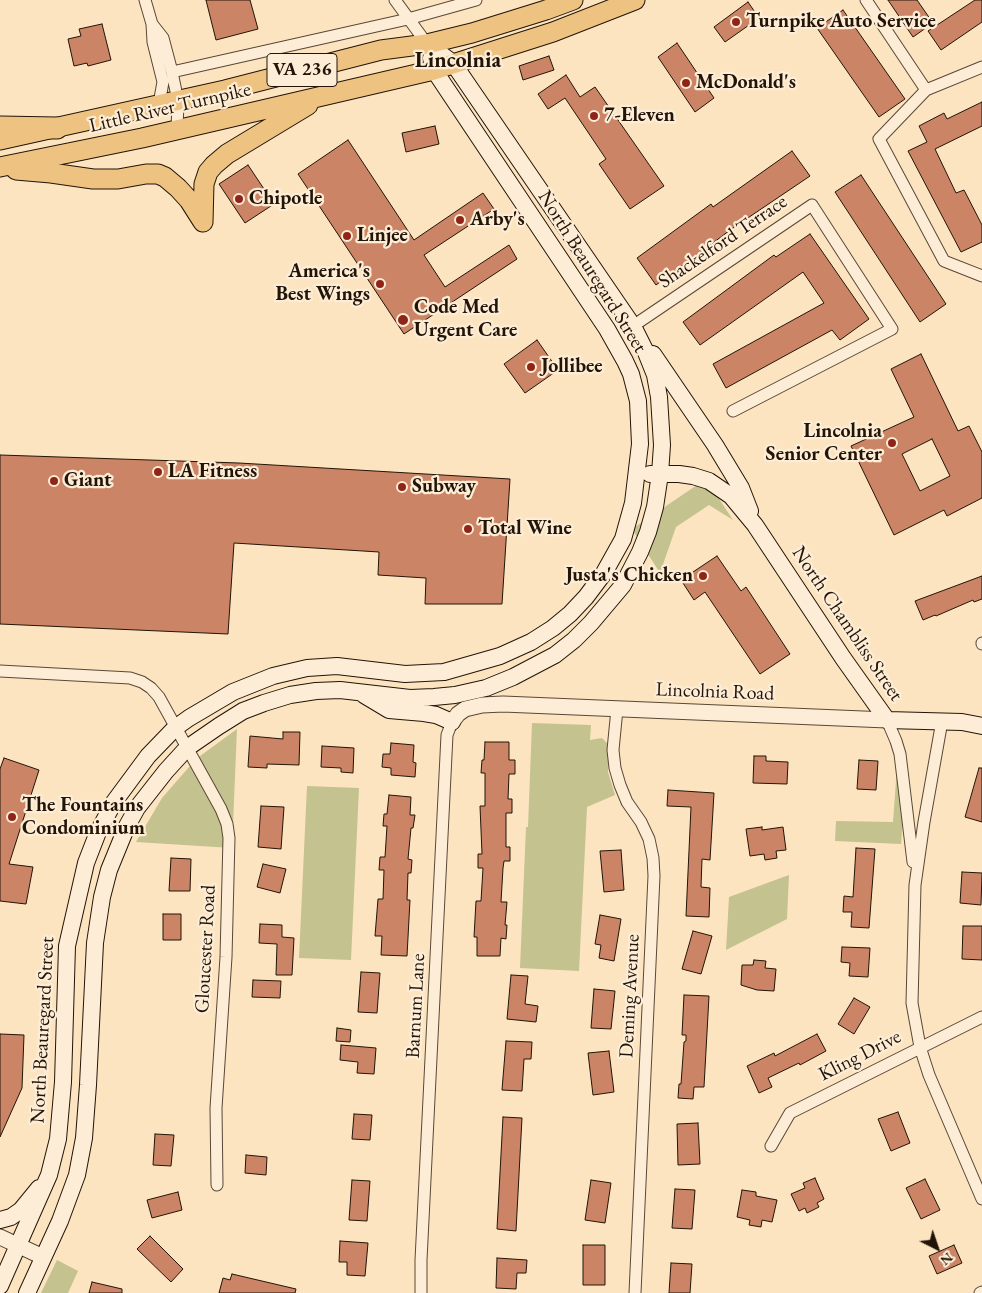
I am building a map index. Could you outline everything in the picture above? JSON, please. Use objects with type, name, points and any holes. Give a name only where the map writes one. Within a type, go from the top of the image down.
[{"type":"highway","points":[[0,126],[57,128]]},
{"type":"main road","name":"Little River Turnpike","points":[[0,140],[168,102],[382,50],[426,44],[491,27],[573,0]]},
{"type":"main road","name":"Little River Turnpike","points":[[0,168],[89,150],[434,70],[553,32],[635,0]]},
{"type":"main road","points":[[426,44],[453,63]]},
{"type":"main road","name":"North Beauregard Street","points":[[0,1286],[50,1175],[58,1139],[63,1082],[67,946],[86,862],[98,832],[114,802],[148,756],[175,728],[212,703],[265,679],[293,671],[337,666],[405,674],[444,672],[500,656],[531,642],[553,628],[586,597],[617,552],[625,532],[633,503],[640,444],[636,390],[626,361],[588,299],[434,70],[426,44]]},
{"type":"main road","name":"North Beauregard Street","points":[[27,1293],[60,1221],[75,1182],[84,1138],[95,943],[102,897],[109,870],[127,826],[137,808],[166,771],[187,748],[201,737],[243,711],[290,695],[340,690],[410,698],[455,695],[495,685],[538,665],[574,640],[611,601],[631,570],[648,532],[655,507],[662,445],[659,397],[652,366],[633,326],[453,63]]},
{"type":"main road","points":[[0,168],[92,179],[118,179],[158,174],[165,177],[178,188],[203,222],[204,184],[208,172],[214,165],[293,113],[328,94]]},
{"type":"main road","points":[[633,326],[702,424],[734,475],[748,504],[755,525]]},
{"type":"main road","name":"North Chambliss Street","points":[[638,473],[679,474],[709,481],[731,496],[755,525],[843,658],[887,720]]},
{"type":"main road","points":[[362,694],[389,710],[430,714],[452,722]]},
{"type":"main road","name":"Lincolnia Road","points":[[887,720],[942,721],[982,726]]},
{"type":"main road","points":[[0,1220],[21,1210],[50,1175]]},
{"type":"street","points":[[145,0],[152,24],[153,42],[176,130]]},
{"type":"street","points":[[395,0],[426,44]]},
{"type":"street","points":[[172,72],[408,19],[476,0]]},
{"type":"street","points":[[866,0],[926,90]]},
{"type":"street","points":[[152,24],[163,38],[172,72],[168,102]]},
{"type":"street","points":[[982,67],[926,90],[879,139],[944,261],[982,276]]},
{"type":"street","name":"Shackelford Terrace","points":[[633,326],[812,205],[892,329],[733,411]]},
{"type":"street","points":[[0,671],[130,678],[142,682],[151,688],[159,697],[175,728]]},
{"type":"street","name":"Lincolnia Road","points":[[452,722],[465,709],[482,705],[503,704],[887,720]]},
{"type":"street","name":"Deming Avenue","points":[[617,709],[613,750],[615,768],[627,802],[641,822],[649,840],[654,876],[635,1293]]},
{"type":"street","name":"North Chambliss Street","points":[[887,720],[900,754],[915,885]]},
{"type":"street","name":"North Chambliss Street","points":[[942,721],[915,885],[912,981],[914,1016],[920,1047],[929,1075],[982,1199]]},
{"type":"street","name":"Barnum Lane","points":[[421,1293],[421,1260],[448,734],[452,722]]},
{"type":"street","name":"Gloucester Road","points":[[175,728],[221,809],[227,824],[229,838],[226,957],[216,1108],[217,1185]]},
{"type":"street","name":"Kling Drive","points":[[771,1146],[790,1113],[982,1017]]},
{"type":"street","points":[[0,1237],[43,1257]]},
{"type":"shaded area","points":[[706,479],[733,520],[709,505],[676,527],[660,573],[632,529]]},
{"type":"shaded area","points":[[532,723],[591,725],[590,740],[602,738],[608,744],[608,772],[615,795],[587,807],[579,971],[520,968]]},
{"type":"shaded area","points":[[237,729],[232,848],[136,842],[162,798],[196,759]]},
{"type":"shaded area","points":[[907,766],[901,844],[835,841],[836,821],[893,822],[897,767]]},
{"type":"shaded area","points":[[307,786],[359,788],[351,960],[299,958]]},
{"type":"shaded area","points":[[789,875],[787,919],[726,950],[729,897]]},
{"type":"shaded area","points":[[57,1260],[78,1271],[68,1293],[41,1293]]},
{"type":"building","points":[[206,0],[250,0],[258,29],[216,40]]},
{"type":"building","points":[[888,0],[917,0],[933,23],[913,37]]},
{"type":"building","points":[[975,0],[982,0],[982,22],[941,50],[928,31]]},
{"type":"building","name":"Turnpike Auto Service","points":[[748,2],[759,18],[725,42],[714,27]]},
{"type":"building","points":[[843,10],[905,99],[879,117],[817,28]]},
{"type":"building","points":[[102,24],[111,60],[88,66],[87,63],[74,66],[68,39],[81,36],[79,29]]},
{"type":"building","points":[[677,43],[714,98],[695,112],[658,57]]},
{"type":"building","points":[[549,56],[554,70],[523,80],[519,66]]},
{"type":"building","points":[[566,75],[580,97],[595,87],[664,186],[630,209],[599,164],[606,159],[565,98],[548,109],[538,94]]},
{"type":"building","points":[[982,102],[982,126],[935,149],[956,193],[964,190],[982,225],[982,242],[961,252],[908,151],[927,142],[919,126],[944,113],[947,119]]},
{"type":"building","points":[[435,126],[439,144],[406,152],[402,133]]},
{"type":"building","points":[[348,140],[414,240],[483,193],[494,209],[424,255],[445,287],[509,245],[517,259],[404,334],[298,174]]},
{"type":"building","points":[[792,151],[810,176],[733,228],[656,285],[637,258],[711,204],[713,207]]},
{"type":"building","points":[[248,165],[274,204],[245,223],[219,184]]},
{"type":"building","points":[[861,175],[946,304],[920,322],[835,192]]},
{"type":"building","points":[[810,234],[869,319],[840,340],[832,330],[726,388],[713,364],[824,303],[803,272],[700,345],[683,322],[774,255],[776,257]]},
{"type":"building","name":"Jollibee","points":[[537,340],[558,370],[525,393],[504,364]]},
{"type":"building","name":"Lincolnia Senior Center","points":[[921,354],[958,431],[969,426],[982,452],[982,498],[947,516],[944,510],[894,535],[851,446],[914,417],[891,369]],"holes":[[[932,439],[950,476],[920,491],[902,454]]]},
{"type":"building","points":[[0,455],[239,463],[510,479],[502,604],[425,604],[426,578],[378,575],[379,552],[234,543],[228,634],[0,624]]},
{"type":"building","points":[[717,556],[741,591],[746,587],[790,654],[760,674],[705,592],[694,600],[681,580]]},
{"type":"building","points":[[982,576],[982,599],[974,602],[973,600],[923,620],[915,601]]},
{"type":"building","points":[[283,732],[300,732],[299,765],[267,764],[267,768],[248,767],[250,736],[283,739]]},
{"type":"building","points":[[485,742],[509,742],[509,760],[515,760],[515,774],[509,774],[508,799],[512,799],[512,813],[506,813],[506,847],[510,847],[510,861],[504,861],[503,868],[501,902],[507,902],[505,925],[507,925],[506,939],[501,938],[500,956],[477,956],[477,937],[474,937],[476,901],[481,901],[483,868],[478,868],[478,854],[482,854],[480,806],[485,806],[485,773],[481,773]]},
{"type":"building","points":[[391,743],[414,745],[413,762],[416,763],[415,777],[391,775],[391,768],[382,767],[383,754],[390,754]]},
{"type":"building","points":[[322,746],[354,748],[353,773],[341,772],[341,768],[321,767]]},
{"type":"building","points":[[754,756],[766,756],[766,761],[788,762],[787,784],[753,783]]},
{"type":"building","name":"The Fountains Condominium","points":[[4,758],[39,770],[9,864],[33,867],[26,904],[0,901],[0,769]]},
{"type":"building","points":[[859,760],[878,761],[876,790],[857,789]]},
{"type":"building","points":[[979,768],[982,768],[982,822],[965,817]]},
{"type":"building","points":[[668,790],[714,793],[710,860],[702,859],[701,887],[710,888],[709,917],[686,916],[691,807],[667,806]]},
{"type":"building","points":[[389,795],[411,797],[410,815],[415,815],[413,828],[411,828],[408,859],[412,860],[411,873],[408,873],[407,900],[410,900],[407,956],[381,955],[382,936],[375,936],[378,899],[383,899],[384,870],[379,870],[380,857],[385,857],[387,826],[383,826],[384,814],[387,814]]},
{"type":"building","points":[[261,806],[284,807],[281,849],[258,847]]},
{"type":"building","points":[[762,827],[762,830],[783,827],[786,850],[776,851],[777,858],[765,860],[764,854],[750,856],[746,829]]},
{"type":"building","points":[[856,848],[875,849],[869,928],[851,927],[852,912],[843,912],[844,896],[853,897]]},
{"type":"building","points":[[621,850],[624,890],[604,892],[600,851]]},
{"type":"building","points":[[171,858],[191,859],[190,891],[169,891]]},
{"type":"building","points":[[263,864],[286,869],[280,893],[257,887]]},
{"type":"building","points":[[962,872],[982,873],[981,905],[960,903]]},
{"type":"building","points":[[163,914],[181,914],[181,940],[163,940]]},
{"type":"building","points":[[600,915],[621,919],[614,961],[599,958],[601,945],[595,944]]},
{"type":"building","points":[[260,924],[282,925],[282,937],[294,938],[292,975],[276,975],[277,944],[259,943]]},
{"type":"building","points":[[963,926],[982,926],[982,960],[962,959]]},
{"type":"building","points":[[693,931],[712,936],[701,974],[682,969]]},
{"type":"building","points":[[842,947],[870,948],[868,977],[849,976],[850,963],[841,962]]},
{"type":"building","points":[[754,960],[766,961],[765,968],[776,969],[774,991],[757,990],[741,985],[742,965],[753,965]]},
{"type":"building","points":[[361,972],[380,973],[377,1013],[358,1012]]},
{"type":"building","points":[[511,975],[528,976],[525,1004],[538,1006],[536,1022],[507,1019]]},
{"type":"building","points":[[253,980],[281,981],[280,998],[252,997]]},
{"type":"building","points":[[594,989],[615,991],[611,1029],[591,1028]]},
{"type":"building","points":[[684,995],[709,996],[704,1087],[694,1087],[693,1099],[678,1098],[684,1042],[686,1041],[686,1035],[682,1035]]},
{"type":"building","points":[[854,998],[870,1007],[854,1034],[838,1024]]},
{"type":"building","points":[[337,1028],[351,1030],[350,1042],[336,1041]]},
{"type":"building","points":[[0,1034],[24,1035],[22,1088],[0,1137]]},
{"type":"building","points":[[817,1034],[826,1051],[800,1065],[799,1063],[768,1078],[772,1087],[759,1093],[747,1066],[774,1053],[775,1056]]},
{"type":"building","points":[[506,1041],[532,1042],[531,1059],[524,1059],[522,1091],[502,1090]]},
{"type":"building","points":[[341,1045],[376,1048],[374,1074],[357,1073],[358,1062],[340,1060]]},
{"type":"building","points":[[609,1051],[614,1092],[593,1095],[588,1053]]},
{"type":"building","points":[[898,1112],[910,1143],[891,1151],[878,1119]]},
{"type":"building","points":[[354,1114],[372,1115],[370,1140],[352,1139]]},
{"type":"building","points":[[503,1117],[522,1118],[516,1231],[497,1229]]},
{"type":"building","points":[[698,1123],[700,1164],[678,1165],[677,1124]]},
{"type":"building","points":[[155,1134],[174,1135],[171,1166],[153,1165]]},
{"type":"building","points":[[246,1155],[267,1157],[266,1175],[245,1173]]},
{"type":"building","points":[[815,1178],[824,1199],[817,1203],[819,1207],[807,1213],[805,1208],[799,1211],[791,1194],[805,1188],[803,1183]]},
{"type":"building","points":[[925,1179],[940,1210],[921,1219],[906,1188]]},
{"type":"building","points":[[352,1180],[370,1181],[367,1221],[349,1220]]},
{"type":"building","points":[[591,1180],[611,1183],[605,1223],[585,1220]]},
{"type":"building","points":[[675,1189],[695,1190],[692,1229],[672,1228]]},
{"type":"building","points":[[742,1190],[756,1192],[756,1196],[777,1200],[772,1222],[762,1220],[761,1227],[749,1225],[750,1220],[737,1217]]},
{"type":"building","points":[[178,1192],[182,1210],[152,1218],[147,1200]]},
{"type":"building","points":[[150,1236],[183,1269],[171,1282],[137,1249]]},
{"type":"building","points":[[340,1241],[368,1243],[365,1276],[347,1275],[347,1262],[339,1262]]},
{"type":"building","points":[[583,1245],[605,1245],[605,1285],[583,1285]]},
{"type":"building","points":[[954,1245],[962,1263],[937,1274],[929,1256]]},
{"type":"building","points":[[497,1258],[527,1260],[526,1273],[517,1273],[516,1289],[496,1288]]},
{"type":"building","points":[[671,1263],[692,1264],[690,1293],[669,1293]]},
{"type":"building","points":[[232,1274],[296,1289],[295,1293],[219,1293],[223,1278],[230,1280]]},
{"type":"building","points":[[92,1282],[122,1289],[122,1293],[89,1293]]},
{"type":"place","name":"Turnpike Auto Service","points":[[736,22]]},
{"type":"place","name":"McDonald's","points":[[686,83]]},
{"type":"place","name":"7-Eleven","points":[[594,116]]},
{"type":"place","name":"Chipotle","points":[[239,199]]},
{"type":"place","name":"Arby's","points":[[460,220]]},
{"type":"place","name":"Linjee","points":[[347,236]]},
{"type":"place","name":"America's Best Wings","points":[[380,284]]},
{"type":"place","name":"Code Med Urgent Care","points":[[403,320]]},
{"type":"place","name":"Jollibee","points":[[531,367]]},
{"type":"place","name":"Lincolnia Senior Center","points":[[892,443]]},
{"type":"place","name":"LA Fitness","points":[[158,472]]},
{"type":"place","name":"Giant","points":[[54,481]]},
{"type":"place","name":"Subway","points":[[402,487]]},
{"type":"place","name":"Total Wine","points":[[468,529]]},
{"type":"place","name":"Justa's Chicken","points":[[703,576]]},
{"type":"place","name":"The Fountains Condominium","points":[[12,817]]},
{"type":"district","name":"Lincolnia","points":[[458,61]]}]
